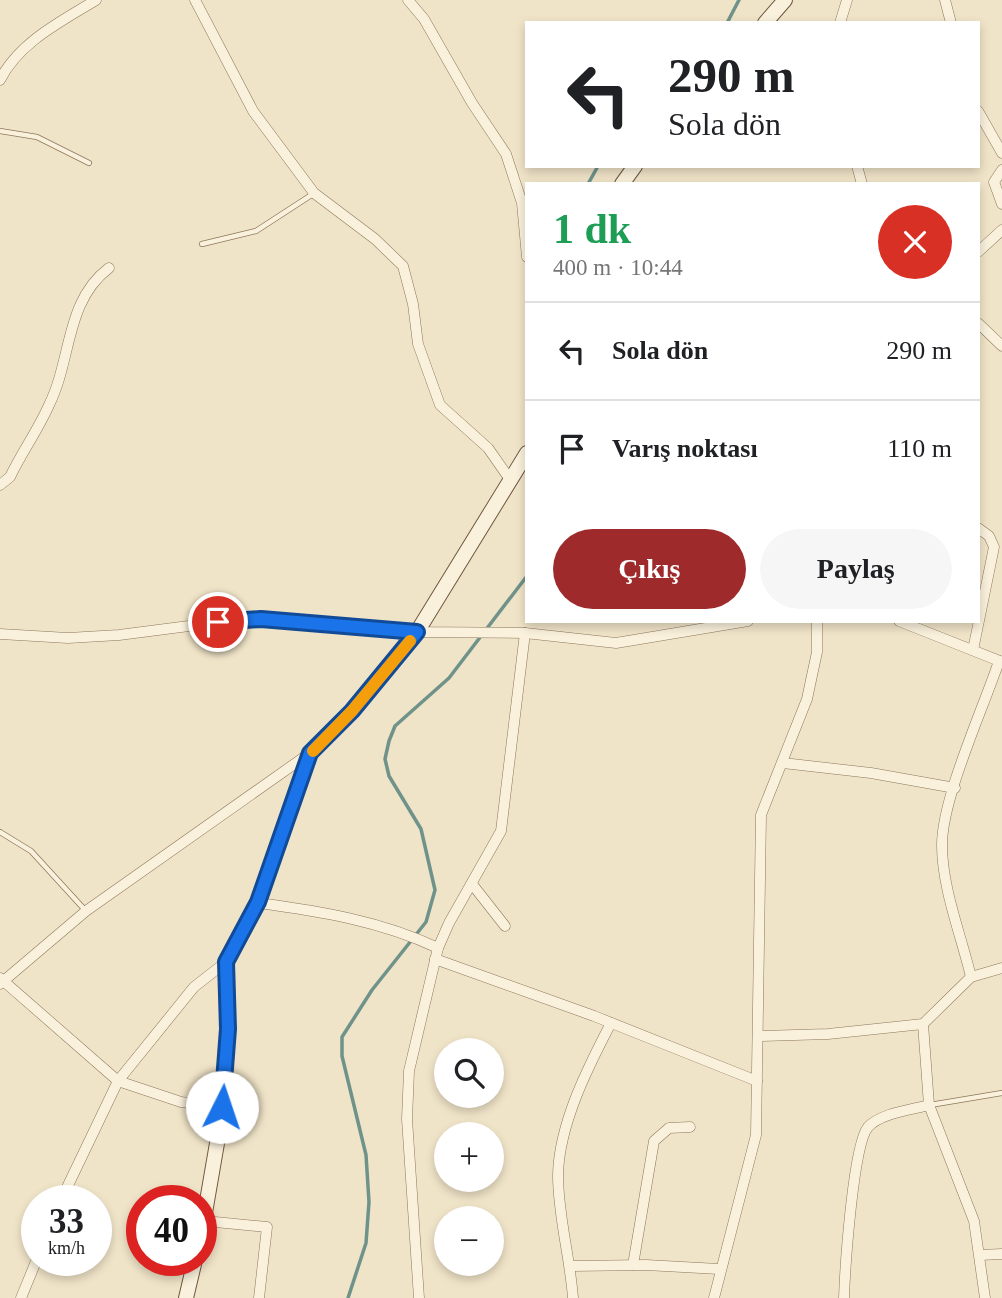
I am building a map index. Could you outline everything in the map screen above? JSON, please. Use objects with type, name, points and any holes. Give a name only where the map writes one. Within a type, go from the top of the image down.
[{"type":"street","points":[[0,80],[6,67],[23,50],[96,0]]},
{"type":"street","points":[[195,0],[253,111],[314,193],[375,239],[403,266],[413,304],[418,344],[440,405],[488,448],[511,481]]},
{"type":"street","points":[[408,0],[425,19],[472,103],[506,154],[522,202],[525,235]]},
{"type":"street","points":[[767,21],[785,0]]},
{"type":"street","points":[[841,21],[847,0]]},
{"type":"street","points":[[945,0],[950,21]]},
{"type":"street","points":[[980,114],[1002,153]]},
{"type":"street","points":[[1002,170],[995,182],[1002,204]]},
{"type":"street","points":[[980,251],[1002,230]]},
{"type":"street","points":[[0,485],[10,477],[51,403],[83,298],[94,281],[109,268]]},
{"type":"street","points":[[980,325],[1002,345]]},
{"type":"street","points":[[222,1107],[181,1102],[118,1081],[1,980],[86,911],[310,753],[352,711],[417,632],[525,456]]},
{"type":"street","points":[[980,529],[989,536],[994,547],[980,616]]},
{"type":"street","points":[[0,634],[68,638],[106,636],[243,619],[417,632],[525,633],[616,643],[736,623]]},
{"type":"street","points":[[714,1298],[719,1269],[752,1154],[757,1081],[761,815],[783,763],[813,676],[817,652],[817,623]]},
{"type":"street","points":[[904,623],[1001,661],[944,823],[943,860],[971,977]]},
{"type":"street","points":[[973,650],[979,623]]},
{"type":"street","points":[[419,1298],[407,1119],[409,1072],[438,948],[449,923],[497,840],[506,812],[525,633]]},
{"type":"street","points":[[210,1185],[222,1107],[228,1029],[226,962],[258,902],[310,753]]},
{"type":"street","points":[[783,763],[871,773],[955,788]]},
{"type":"street","points":[[472,884],[505,926]]},
{"type":"street","points":[[258,902],[335,915],[403,933],[438,948]]},
{"type":"street","points":[[435,959],[611,1023],[757,1081]]},
{"type":"street","points":[[68,1185],[118,1081],[194,986],[215,967],[226,962]]},
{"type":"street","points":[[758,1036],[828,1034],[923,1024],[971,977],[1002,968]]},
{"type":"street","points":[[573,1298],[571,1266],[559,1196],[560,1154],[594,1055],[611,1023]]},
{"type":"street","points":[[923,1024],[929,1105],[967,1199],[980,1255],[985,1298]]},
{"type":"street","points":[[844,1298],[864,1133],[881,1118],[929,1105]]},
{"type":"street","points":[[633,1265],[654,1141],[669,1128],[691,1127]]},
{"type":"street","points":[[217,1222],[267,1227],[259,1298]]},
{"type":"street","points":[[980,1255],[1002,1254]]},
{"type":"street","points":[[571,1266],[633,1265],[719,1269]]},
{"type":"street","points":[[21,1298],[30,1276]]},
{"type":"street","points":[[186,1298],[191,1276]]},
{"type":"lane","points":[[0,131],[37,137],[89,163]]},
{"type":"lane","points":[[202,244],[256,231],[314,193]]},
{"type":"lane","points":[[0,832],[32,851],[86,911]]},
{"type":"lane","points":[[929,1105],[1002,1093]]},
{"type":"waterway","points":[[728,21],[739,0]]},
{"type":"waterway","points":[[589,182],[597,168]]},
{"type":"waterway","points":[[348,1298],[366,1243],[369,1202],[366,1155],[342,1056],[342,1037],[372,990],[426,922],[435,890],[421,829],[389,776],[385,759],[389,741],[395,726],[449,678],[525,579]]},
{"type":"slow traffic","points":[[313,751],[352,711],[410,641]]},
{"type":"route","points":[[218,622],[261,619],[417,632],[352,711],[310,753],[258,902],[226,962],[228,1029],[222,1107]]}]
